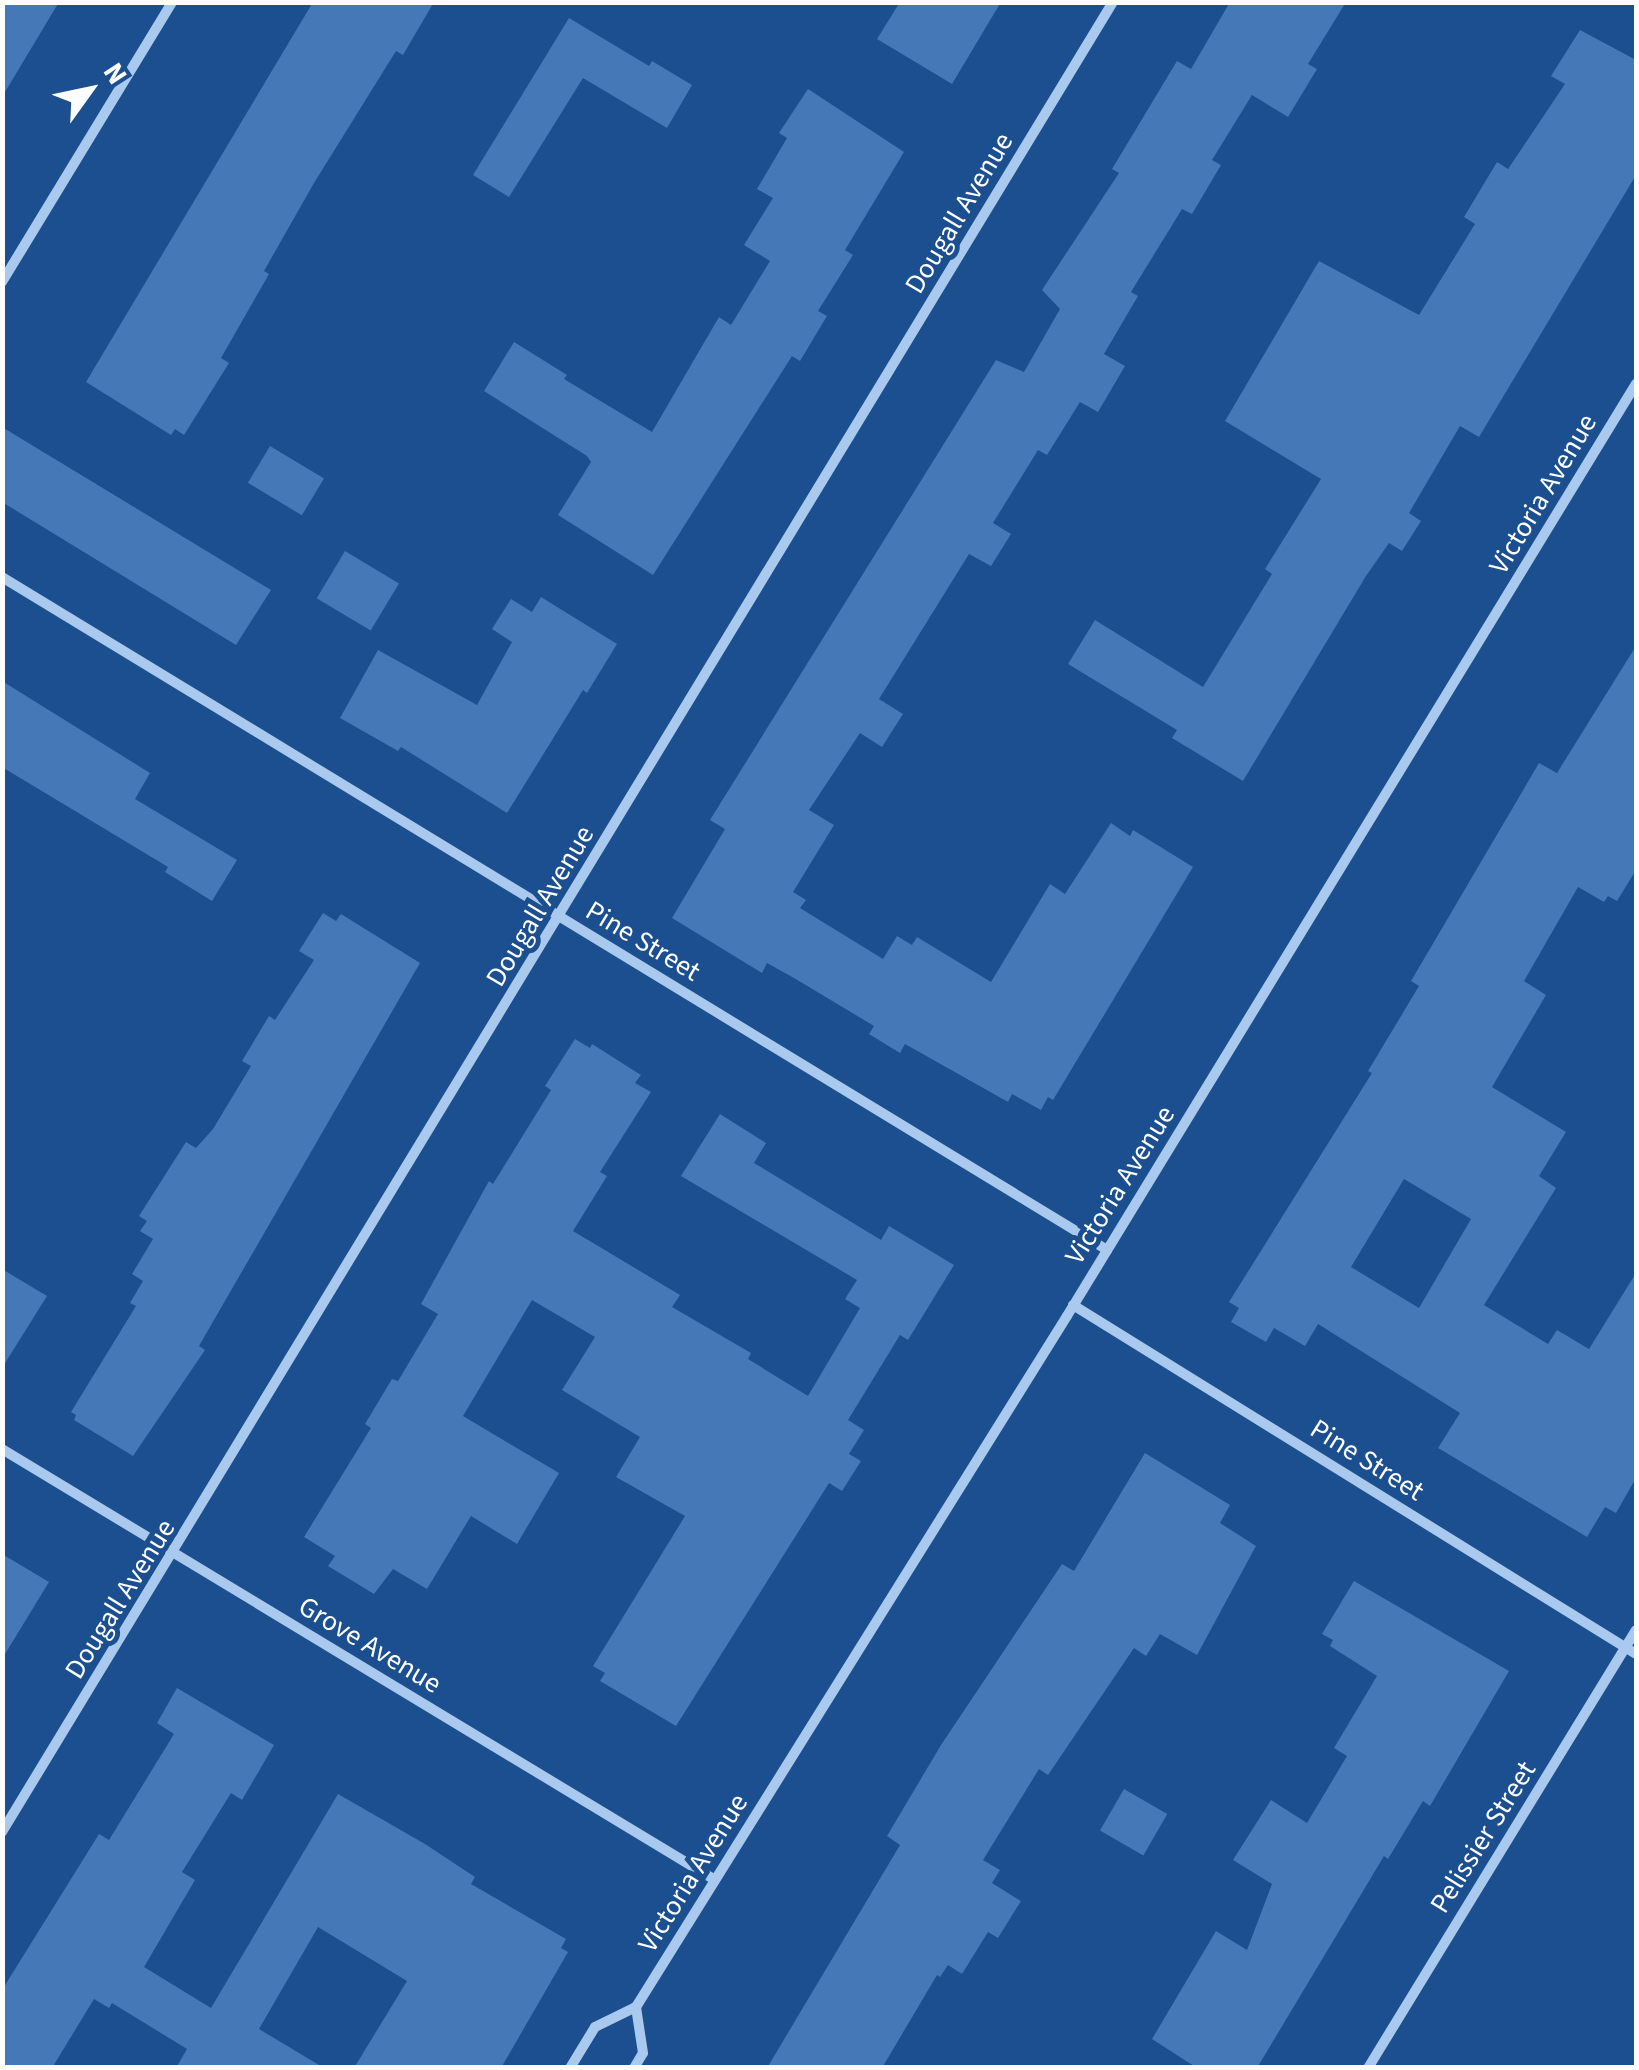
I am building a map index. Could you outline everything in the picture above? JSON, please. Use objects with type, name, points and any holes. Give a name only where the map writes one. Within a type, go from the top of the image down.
[{"type":"street","points":[[2,282],[172,2]]},
{"type":"street","name":"Dougall Avenue","points":[[2,1832],[1114,2]]},
{"type":"street","name":"Victoria Avenue","points":[[636,2007],[1107,1250],[1636,384]]},
{"type":"street","name":"Pine Street","points":[[2,577],[1107,1250]]},
{"type":"street","name":"Pine Street","points":[[1073,1304],[1631,1651]]},
{"type":"street","name":"Grove Avenue","points":[[2,1449],[715,1880]]},
{"type":"street","name":"Pelissier Street","points":[[1368,2068],[1631,1651],[1636,1630]]},
{"type":"street","points":[[570,2068],[595,2026],[636,2007],[643,2053],[634,2068]]},
{"type":"building","points":[[2,2],[59,2],[2,97]]},
{"type":"building","points":[[313,2],[434,2],[403,55],[396,51],[264,271],[269,274],[221,358],[229,363],[184,435],[175,429],[171,435],[86,382]]},
{"type":"building","points":[[900,2],[1001,2],[952,84],[877,39]]},
{"type":"building","points":[[1230,2],[1346,2],[1308,64],[1317,69],[1288,117],[1252,95],[1212,160],[1221,165],[1192,214],[1182,209],[1131,292],[1138,296],[1104,354],[1125,366],[1098,412],[1080,402],[1047,455],[1038,450],[993,523],[1011,534],[991,566],[969,554],[879,699],[903,714],[882,747],[860,733],[809,810],[834,825],[793,892],[806,900],[800,908],[883,959],[897,936],[912,945],[917,937],[991,982],[1050,884],[1065,894],[1111,823],[1130,836],[1133,830],[1193,867],[1053,1100],[1048,1097],[1041,1110],[1012,1094],[1008,1102],[905,1044],[900,1053],[869,1034],[874,1026],[794,978],[767,963],[762,973],[672,918],[725,829],[710,820],[996,360],[1024,372],[1060,309],[1042,290],[1119,173],[1112,169],[1177,61],[1191,69]]},
{"type":"building","points":[[569,18],[649,66],[652,61],[692,85],[667,128],[583,78],[509,197],[473,175]]},
{"type":"building","points":[[1580,30],[1636,60],[1636,175],[1479,437],[1460,426],[1409,513],[1421,521],[1402,551],[1389,543],[1366,576],[1243,781],[1172,738],[1177,730],[1068,664],[1095,620],[1203,687],[1272,574],[1265,569],[1321,479],[1225,421],[1319,261],[1419,315],[1475,224],[1464,217],[1497,162],[1508,169],[1565,84],[1551,76]]},
{"type":"building","points":[[808,89],[904,152],[845,250],[853,255],[818,311],[827,316],[800,361],[792,356],[653,575],[558,515],[591,462],[587,456],[484,391],[514,342],[567,375],[564,379],[652,432],[719,317],[731,325],[770,261],[744,245],[773,198],[757,189],[787,138],[779,133]]},
{"type":"building","points":[[2,427],[271,590],[236,645],[2,502]]},
{"type":"building","points":[[270,446],[324,478],[302,515],[248,483]]},
{"type":"building","points":[[345,551],[399,583],[371,631],[317,598]]},
{"type":"building","points":[[541,597],[617,644],[587,693],[583,690],[507,813],[401,747],[398,751],[340,718],[378,650],[477,705],[512,642],[492,629],[511,599],[532,612]]},
{"type":"building","points":[[1636,646],[1636,870],[1617,901],[1608,896],[1604,902],[1578,887],[1524,981],[1546,995],[1492,1087],[1566,1132],[1539,1176],[1556,1188],[1484,1305],[1548,1344],[1557,1330],[1589,1349],[1636,1273],[1636,1478],[1616,1513],[1605,1507],[1587,1537],[1438,1448],[1460,1413],[1318,1324],[1305,1346],[1274,1328],[1266,1342],[1231,1322],[1239,1308],[1229,1302],[1372,1073],[1368,1071],[1419,986],[1411,981],[1539,763],[1557,773]],"holes":[[[1404,1179],[1471,1219],[1419,1308],[1351,1267]]]},
{"type":"building","points":[[2,681],[150,773],[135,799],[237,860],[212,901],[165,872],[168,867],[2,767]]},
{"type":"building","points":[[323,913],[336,921],[341,914],[420,963],[199,1346],[205,1350],[133,1456],[74,1420],[76,1415],[71,1412],[136,1306],[130,1303],[143,1281],[132,1274],[153,1239],[140,1231],[147,1221],[139,1216],[186,1142],[196,1148],[213,1129],[251,1066],[242,1061],[269,1016],[275,1020],[314,960],[299,951]]},
{"type":"building","points":[[575,1039],[590,1048],[592,1044],[641,1075],[635,1083],[651,1092],[600,1172],[607,1176],[573,1231],[680,1295],[672,1307],[751,1353],[748,1359],[808,1396],[860,1308],[845,1299],[857,1280],[681,1176],[720,1114],[766,1143],[754,1163],[881,1240],[889,1226],[954,1265],[908,1340],[900,1335],[848,1420],[864,1430],[849,1454],[861,1461],[842,1491],[829,1483],[676,1726],[600,1681],[605,1673],[593,1666],[685,1516],[616,1477],[640,1437],[562,1390],[595,1337],[532,1300],[463,1416],[559,1473],[517,1544],[471,1516],[427,1589],[393,1569],[374,1594],[328,1566],[335,1556],[304,1537],[371,1428],[365,1424],[392,1379],[398,1381],[438,1314],[421,1304],[489,1181],[493,1184],[551,1090],[545,1086]]},
{"type":"building","points":[[2,1269],[47,1296],[2,1368]]},
{"type":"building","points":[[1145,1453],[1230,1505],[1220,1523],[1256,1546],[1197,1655],[1160,1634],[1146,1656],[1134,1648],[1048,1775],[1039,1769],[983,1860],[1000,1870],[992,1883],[1021,1901],[998,1938],[988,1932],[962,1974],[948,1965],[940,1977],[937,1975],[882,2068],[767,2068],[900,1845],[887,1836],[941,1745],[1062,1564],[1074,1571]]},
{"type":"building","points":[[2,1554],[49,1582],[2,1659]]},
{"type":"building","points":[[1354,1581],[1509,1671],[1430,1806],[1423,1801],[1388,1859],[1384,1856],[1257,2068],[1197,2068],[1152,2039],[1216,1931],[1247,1950],[1272,1884],[1233,1860],[1271,1800],[1307,1823],[1347,1756],[1334,1748],[1377,1676],[1330,1646],[1333,1640],[1322,1634]]},
{"type":"building","points":[[177,1688],[274,1745],[242,1800],[231,1793],[182,1872],[195,1880],[144,1967],[211,2008],[338,1794],[475,1877],[471,1884],[566,1939],[561,1948],[568,1952],[501,2068],[354,2068],[407,1981],[318,1927],[259,2029],[324,2068],[176,2068],[187,2049],[112,2003],[109,2008],[94,1999],[52,2068],[2,2068],[2,1990],[99,1834],[109,1840],[174,1734],[157,1723]]},
{"type":"building","points":[[1124,1789],[1167,1814],[1143,1856],[1100,1831]]}]
